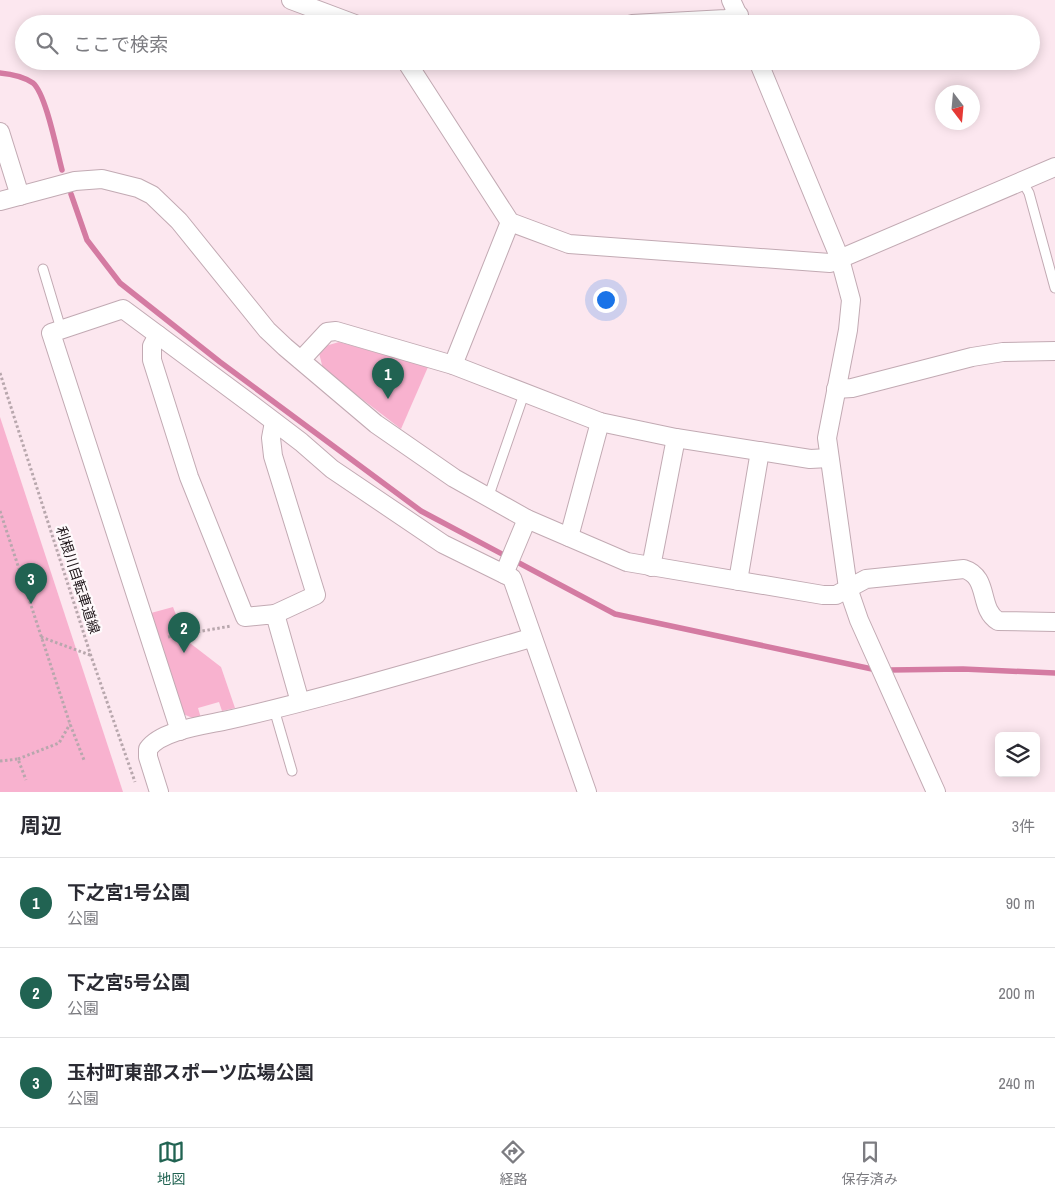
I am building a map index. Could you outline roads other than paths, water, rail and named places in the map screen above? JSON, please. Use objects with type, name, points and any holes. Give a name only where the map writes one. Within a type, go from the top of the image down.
[{"type":"street","points":[[291,0],[331,15]]},
{"type":"street","points":[[412,70],[510,222],[569,244],[825,263],[840,259],[1055,167]]},
{"type":"street","points":[[762,70],[840,259],[851,300],[851,311],[827,438],[848,588],[859,620],[936,792]]},
{"type":"street","points":[[0,132],[20,196]]},
{"type":"street","points":[[0,201],[75,181],[102,180],[138,188],[152,196],[179,221],[267,330],[376,424],[454,478],[488,498],[527,519],[627,562],[823,595],[836,595],[866,579],[964,568],[975,574],[980,580],[990,614],[998,621],[1055,622]]},
{"type":"street","points":[[453,365],[510,222]]},
{"type":"street","points":[[180,731],[51,333],[123,309],[274,422],[332,469],[443,544],[512,578],[531,638],[541,658],[587,792]]},
{"type":"street","points":[[302,360],[327,332],[336,331],[453,365],[600,422],[676,438],[810,459],[829,458]]},
{"type":"street","points":[[158,336],[152,346],[152,360],[189,477],[245,617],[275,614],[316,596],[273,456],[271,438],[274,422]]},
{"type":"street","points":[[836,389],[852,388],[972,357],[1003,352],[1055,351]]},
{"type":"street","points":[[569,536],[600,422]]},
{"type":"street","points":[[651,567],[676,438]]},
{"type":"street","points":[[738,581],[760,451]]},
{"type":"street","points":[[504,574],[527,519]]},
{"type":"street","points":[[275,614],[300,702]]},
{"type":"street","points":[[159,792],[148,757],[148,749],[159,739],[180,731],[274,709],[531,638]]},
{"type":"lane","points":[[1022,181],[1029,193],[1055,288]]},
{"type":"lane","points":[[43,269],[61,329]]},
{"type":"lane","points":[[488,498],[524,394]]},
{"type":"lane","points":[[274,709],[292,771]]},
{"type":"waterway","points":[[0,73],[26,79],[38,89],[47,111],[62,170]]},
{"type":"waterway","points":[[71,194],[87,240],[120,283],[220,362],[421,511],[615,614],[872,669]]},
{"type":"waterway","points":[[890,670],[963,669],[1055,673]]},
{"type":"place","name":"下之宮1号公園","points":[[388,399]]},
{"type":"place","name":"玉村町東部スポーツ広場公園","points":[[31,604]]},
{"type":"place","name":"下之宮5号公園","points":[[184,653]]}]
